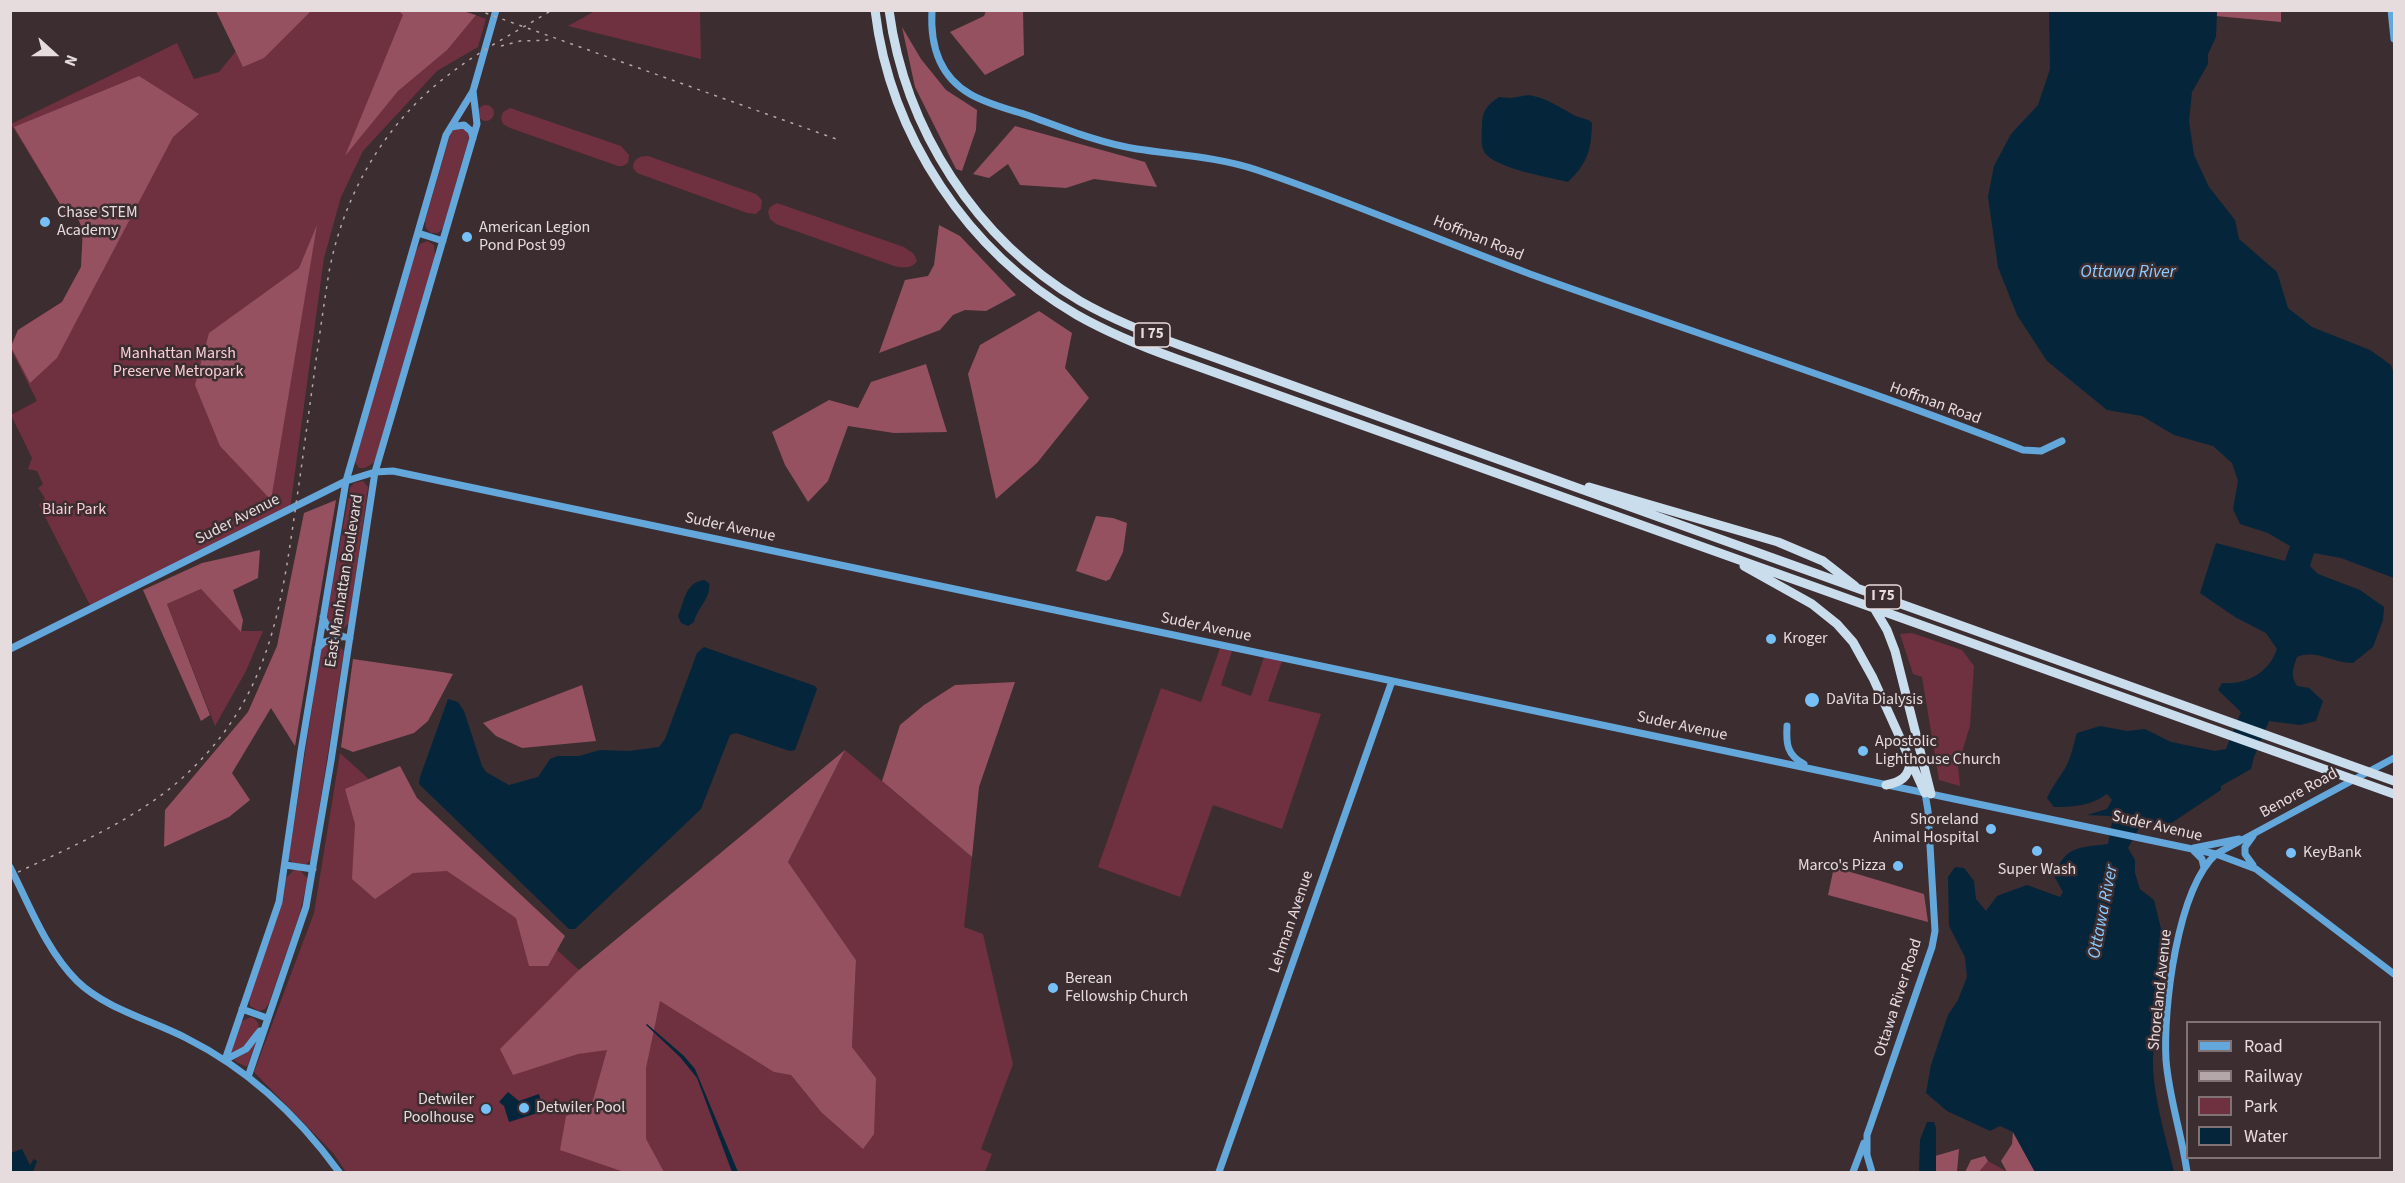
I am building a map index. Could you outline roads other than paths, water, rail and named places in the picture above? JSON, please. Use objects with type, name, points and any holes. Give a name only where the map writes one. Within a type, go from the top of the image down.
[{"type":"highway","name":"I 75","points":[[875,10],[887,70],[901,112],[916,145],[952,203],[986,243],[1025,279],[1076,314],[1115,334],[1209,371],[2394,795]]},
{"type":"highway","name":"I 75","points":[[889,10],[896,48],[915,108],[936,152],[953,180],[1001,239],[1034,268],[1067,292],[1114,319],[1188,348],[2394,781]]},
{"type":"highway","points":[[1532,472],[1754,533],[1808,553],[1837,571],[1870,603],[1887,630],[1898,659],[1928,793]]},
{"type":"highway","points":[[1724,554],[1812,604],[1843,630],[1870,671],[1910,762],[1928,793]]},
{"type":"highway","points":[[1886,785],[1903,779],[1908,772],[1910,762]]},
{"type":"street","name":"East Manhattan Boulevard","points":[[225,1060],[279,902],[322,617],[346,481],[447,135],[473,91],[496,10]]},
{"type":"street","name":"Hoffman Road","points":[[932,10],[933,42],[936,54],[947,73],[967,93],[993,104],[1116,145],[1210,158],[1253,169],[1368,210],[1523,271],[2023,450],[2041,451],[2062,441]]},
{"type":"street","points":[[2391,10],[2394,39]]},
{"type":"street","name":"East Manhattan Boulevard","points":[[248,1077],[306,907],[346,638],[375,472],[477,124],[473,91]]},
{"type":"street","points":[[451,127],[464,125],[471,131],[473,138]]},
{"type":"street","points":[[418,233],[443,241]]},
{"type":"street","name":"Suder Avenue","points":[[10,650],[346,481],[375,472],[393,471],[2216,854],[2256,869],[2394,974]]},
{"type":"street","points":[[322,617],[326,625],[346,638]]},
{"type":"street","points":[[317,649],[324,642],[346,638]]},
{"type":"street","name":"Lehman Avenue","points":[[1219,1173],[1392,681]]},
{"type":"street","points":[[1787,726],[1786,739],[1790,754],[1812,768]]},
{"type":"street","name":"Benore Road","points":[[2216,854],[2394,758]]},
{"type":"street","name":"Ottawa River Road","points":[[1853,1173],[1865,1160],[1867,1135],[1932,947],[1935,915],[1928,793]]},
{"type":"street","points":[[2256,869],[2247,859],[2245,847],[2257,832]]},
{"type":"street","points":[[2191,848],[2248,837]]},
{"type":"street","points":[[2191,848],[2202,859],[2204,868]]},
{"type":"street","name":"Shoreland Avenue","points":[[2187,1173],[2170,1087],[2167,1028],[2178,937],[2184,915],[2204,868],[2216,854]]},
{"type":"street","points":[[285,865],[313,869]]},
{"type":"street","points":[[10,867],[51,948],[84,987],[116,1006],[187,1038],[225,1060],[248,1077],[300,1124],[339,1173]]},
{"type":"street","points":[[225,1060],[246,1050],[256,1039],[267,1018],[242,1009]]},
{"type":"water","name":"Ottawa River","points":[[2049,11],[2217,11],[2216,37],[2208,54],[2208,64],[2192,92],[2189,121],[2194,155],[2209,187],[2235,220],[2239,239],[2277,272],[2288,308],[2312,327],[2370,350],[2391,365],[2394,374],[2394,578],[2341,558],[2314,553],[2310,566],[2318,574],[2360,590],[2384,607],[2383,620],[2373,647],[2353,663],[2318,655],[2297,657],[2293,675],[2297,686],[2309,688],[2323,701],[2316,721],[2300,725],[2269,721],[2251,769],[2221,786],[2221,790],[2167,826],[2151,822],[2138,830],[2128,848],[2135,860],[2135,873],[2140,889],[2154,900],[2163,937],[2158,1006],[2152,1029],[2156,1038],[2153,1068],[2158,1105],[2174,1172],[2035,1172],[2013,1132],[2000,1126],[1990,1131],[1947,1111],[1926,1093],[1931,1065],[1948,1015],[1958,1000],[1967,977],[1965,957],[1949,926],[1948,877],[1955,867],[1964,868],[1974,881],[1976,899],[1986,911],[1997,896],[2027,885],[2060,897],[2063,892],[2054,876],[2063,858],[2074,850],[2108,844],[2112,822],[2110,816],[2087,815],[2107,809],[2112,800],[2107,794],[2082,805],[2068,807],[2054,807],[2047,798],[2066,766],[2077,733],[2100,726],[2127,731],[2145,729],[2171,742],[2215,751],[2226,749],[2241,712],[2218,690],[2222,683],[2240,682],[2256,676],[2268,665],[2277,649],[2266,633],[2235,617],[2200,593],[2216,543],[2285,561],[2290,546],[2268,533],[2240,524],[2233,509],[2238,481],[2232,463],[2213,446],[2174,435],[2142,416],[2107,410],[2047,361],[2017,315],[1998,267],[1988,197],[1994,166],[2011,134],[2038,105],[2050,69]]},
{"type":"water","points":[[1529,95],[1547,101],[1592,123],[1587,156],[1580,169],[1568,182],[1501,164],[1491,159],[1483,150],[1482,121],[1488,106],[1499,97]]},
{"type":"water","points":[[704,580],[709,583],[708,593],[694,622],[688,626],[681,623],[678,616],[686,593],[693,585]]},
{"type":"water","points":[[704,647],[815,686],[817,689],[795,750],[790,751],[736,733],[730,735],[701,809],[575,929],[569,929],[419,784],[448,699],[458,702],[464,711],[486,772],[509,785],[538,777],[550,759],[558,756],[579,756],[600,750],[629,751],[659,747],[665,739],[697,653]]},
{"type":"water","points":[[647,1024],[684,1056],[695,1069],[738,1172],[732,1172],[697,1078]]},
{"type":"water","name":"Detwiler Pool","points":[[508,1092],[519,1101],[539,1094],[544,1111],[509,1122],[504,1106],[499,1102]]},
{"type":"water","points":[[1927,1122],[1934,1122],[1936,1128],[1936,1172],[1919,1172],[1920,1140]]},
{"type":"water","points":[[22,1149],[30,1165],[34,1159],[37,1161],[33,1172],[11,1172],[11,1153]]},
{"type":"railway","points":[[477,10],[839,140]]},
{"type":"railway","points":[[10,876],[94,836],[155,800],[207,754],[233,720],[253,685],[278,610],[293,528],[329,272],[345,214],[357,187],[388,136],[428,92],[475,56],[552,10]]},
{"type":"railway","points":[[501,46],[520,41],[551,40]]},
{"type":"place","name":"Chase STEM Academy","points":[[45,222]]},
{"type":"place","name":"American Legion Pond Post 99","points":[[467,237]]},
{"type":"place","name":"Kroger","points":[[1771,639]]},
{"type":"place","name":"DaVita Dialysis","points":[[1812,700]]},
{"type":"place","name":"Apostolic Lighthouse Church","points":[[1863,751]]},
{"type":"place","name":"Shoreland Animal Hospital","points":[[1991,829]]},
{"type":"place","name":"Super Wash","points":[[2037,851]]},
{"type":"place","name":"KeyBank","points":[[2291,853]]},
{"type":"place","name":"Marco's Pizza","points":[[1898,866]]},
{"type":"place","name":"Berean Fellowship Church","points":[[1053,988]]},
{"type":"place","name":"Detwiler Pool","points":[[524,1108]]},
{"type":"place","name":"Detwiler Poolhouse","points":[[486,1109]]},
{"type":"park label","name":"Manhattan Marsh Preserve Metropark","points":[[178,363]]},
{"type":"park label","name":"Blair Park","points":[[74,510]]}]
